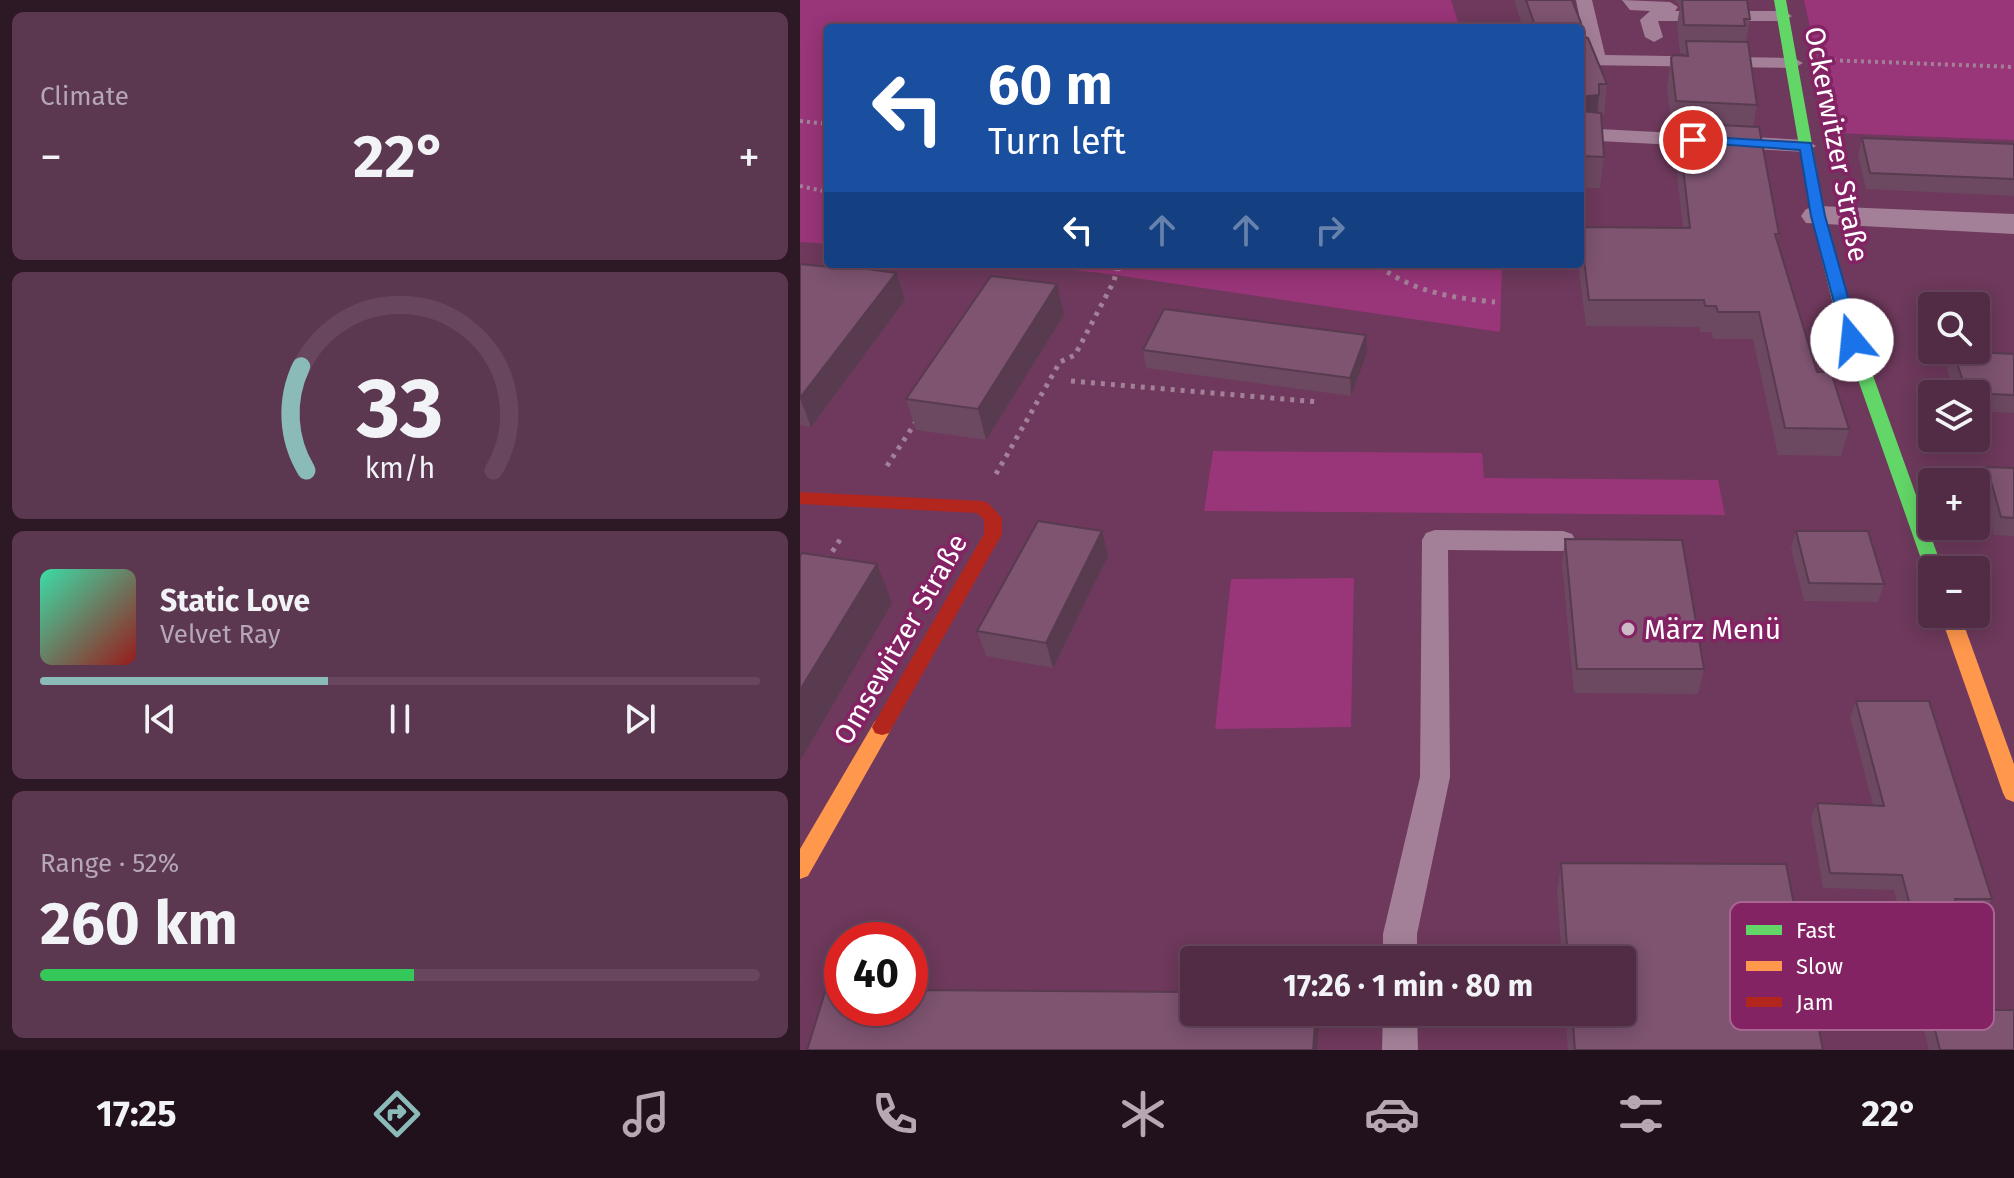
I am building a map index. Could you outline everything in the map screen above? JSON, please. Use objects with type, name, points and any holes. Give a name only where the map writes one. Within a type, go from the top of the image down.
[{"type":"street","name":"Ockerwitzer Straße","points":[[1782,8],[1794,61],[1818,216],[1845,320],[1929,556]]},
{"type":"street","points":[[1818,216],[2014,224]]},
{"type":"street","name":"Omsewitzer Straße","points":[[800,498],[982,507],[993,518],[993,534],[800,869]]},
{"type":"street","points":[[1955,628],[2014,793]]},
{"type":"lane","points":[[1584,0],[1589,60],[1794,61]]},
{"type":"lane","points":[[1630,0],[1644,6],[1782,8]]},
{"type":"lane","points":[[1654,37],[1649,20],[1652,16],[1782,8]]},
{"type":"lane","points":[[1584,134],[1806,146]]},
{"type":"lane","points":[[1400,946],[1400,934],[1435,777],[1435,540],[1563,541]]},
{"type":"lane","points":[[1400,1026],[1400,1050]]},
{"type":"path","points":[[1794,61],[2014,67]]},
{"type":"path","points":[[800,121],[824,124]]},
{"type":"path","points":[[800,186],[824,191]]},
{"type":"path","points":[[989,485],[1060,362],[1075,355],[1120,268]]},
{"type":"path","points":[[1381,268],[1388,274],[1432,293],[1495,302]]},
{"type":"path","points":[[1071,381],[1319,402]]},
{"type":"shaded area","points":[[800,0],[1451,0],[1459,24],[824,24],[824,244],[800,242]]},
{"type":"shaded area","points":[[1804,0],[2014,0],[2014,140],[1833,133]]},
{"type":"shaded area","points":[[1055,268],[1502,268],[1500,332]]},
{"type":"shaded area","points":[[1213,451],[1482,453],[1484,478],[1718,480],[1725,515],[1204,511]]},
{"type":"shaded area","points":[[1354,578],[1351,727],[1215,729],[1231,579]]},
{"type":"building","points":[[1526,0],[1572,0],[1581,23],[1581,24],[1535,24]]},
{"type":"building","points":[[1682,0],[1747,0],[1750,19],[1744,19],[1745,26],[1684,25]]},
{"type":"building","points":[[1584,36],[1588,38],[1607,84],[1599,84],[1599,95],[1584,97]]},
{"type":"building","points":[[1686,41],[1748,42],[1757,105],[1676,101],[1671,58],[1673,55],[1688,56]]},
{"type":"building","points":[[1584,111],[1601,113],[1604,157],[1584,156]]},
{"type":"building","points":[[1678,123],[1759,127],[1779,234],[1775,234],[1817,372],[1831,372],[1849,429],[1785,428],[1759,312],[1718,312],[1716,306],[1705,306],[1704,300],[1589,300],[1584,227],[1690,228]]},
{"type":"building","points":[[1862,138],[2014,144],[2014,179],[1870,173]]},
{"type":"building","points":[[800,264],[896,273],[800,398]]},
{"type":"building","points":[[991,276],[1057,284],[978,409],[906,399]]},
{"type":"building","points":[[1164,309],[1366,335],[1350,378],[1143,350]]},
{"type":"building","points":[[1990,353],[2014,354],[2014,395],[1990,394],[1990,380],[1963,380],[1957,364],[1990,364]]},
{"type":"building","points":[[1987,467],[2014,468],[2014,518],[2001,517],[1990,468]]},
{"type":"building","points":[[1038,521],[1102,531],[1046,643],[977,631]]},
{"type":"building","points":[[1796,531],[1868,531],[1884,584],[1809,583]]},
{"type":"building","name":"März Menü","points":[[1565,539],[1682,540],[1704,669],[1577,669]]},
{"type":"building","points":[[802,553],[877,564],[800,690],[800,556]]},
{"type":"building","points":[[1856,701],[1929,701],[1992,899],[1909,902],[1902,875],[1830,873],[1817,803],[1884,806]]},
{"type":"building","points":[[1561,863],[1786,864],[1794,902],[1730,902],[1730,1030],[1819,1030],[1823,1050],[1575,1050],[1573,1026],[1636,1026],[1636,946],[1567,946]]},
{"type":"building","points":[[928,990],[1180,992],[1180,1026],[1315,1026],[1313,1050],[807,1050],[824,995],[824,1026],[928,1026]]},
{"type":"building","points":[[1994,1010],[2014,1010],[2014,1050],[1940,1050],[1935,1030],[1994,1030]]},
{"type":"traffic: fast","points":[[1780,0],[1818,216],[1845,320],[1929,556]]},
{"type":"traffic: slow","points":[[1955,628],[2014,793]]},
{"type":"traffic: slow","points":[[800,869],[882,727]]},
{"type":"traffic: jam","points":[[800,498],[982,507],[993,518],[993,534],[882,727]]},
{"type":"place","name":"März Menü","points":[[1628,629]]},
{"type":"route","points":[[1693,140],[1806,146],[1818,216],[1852,340]]}]
